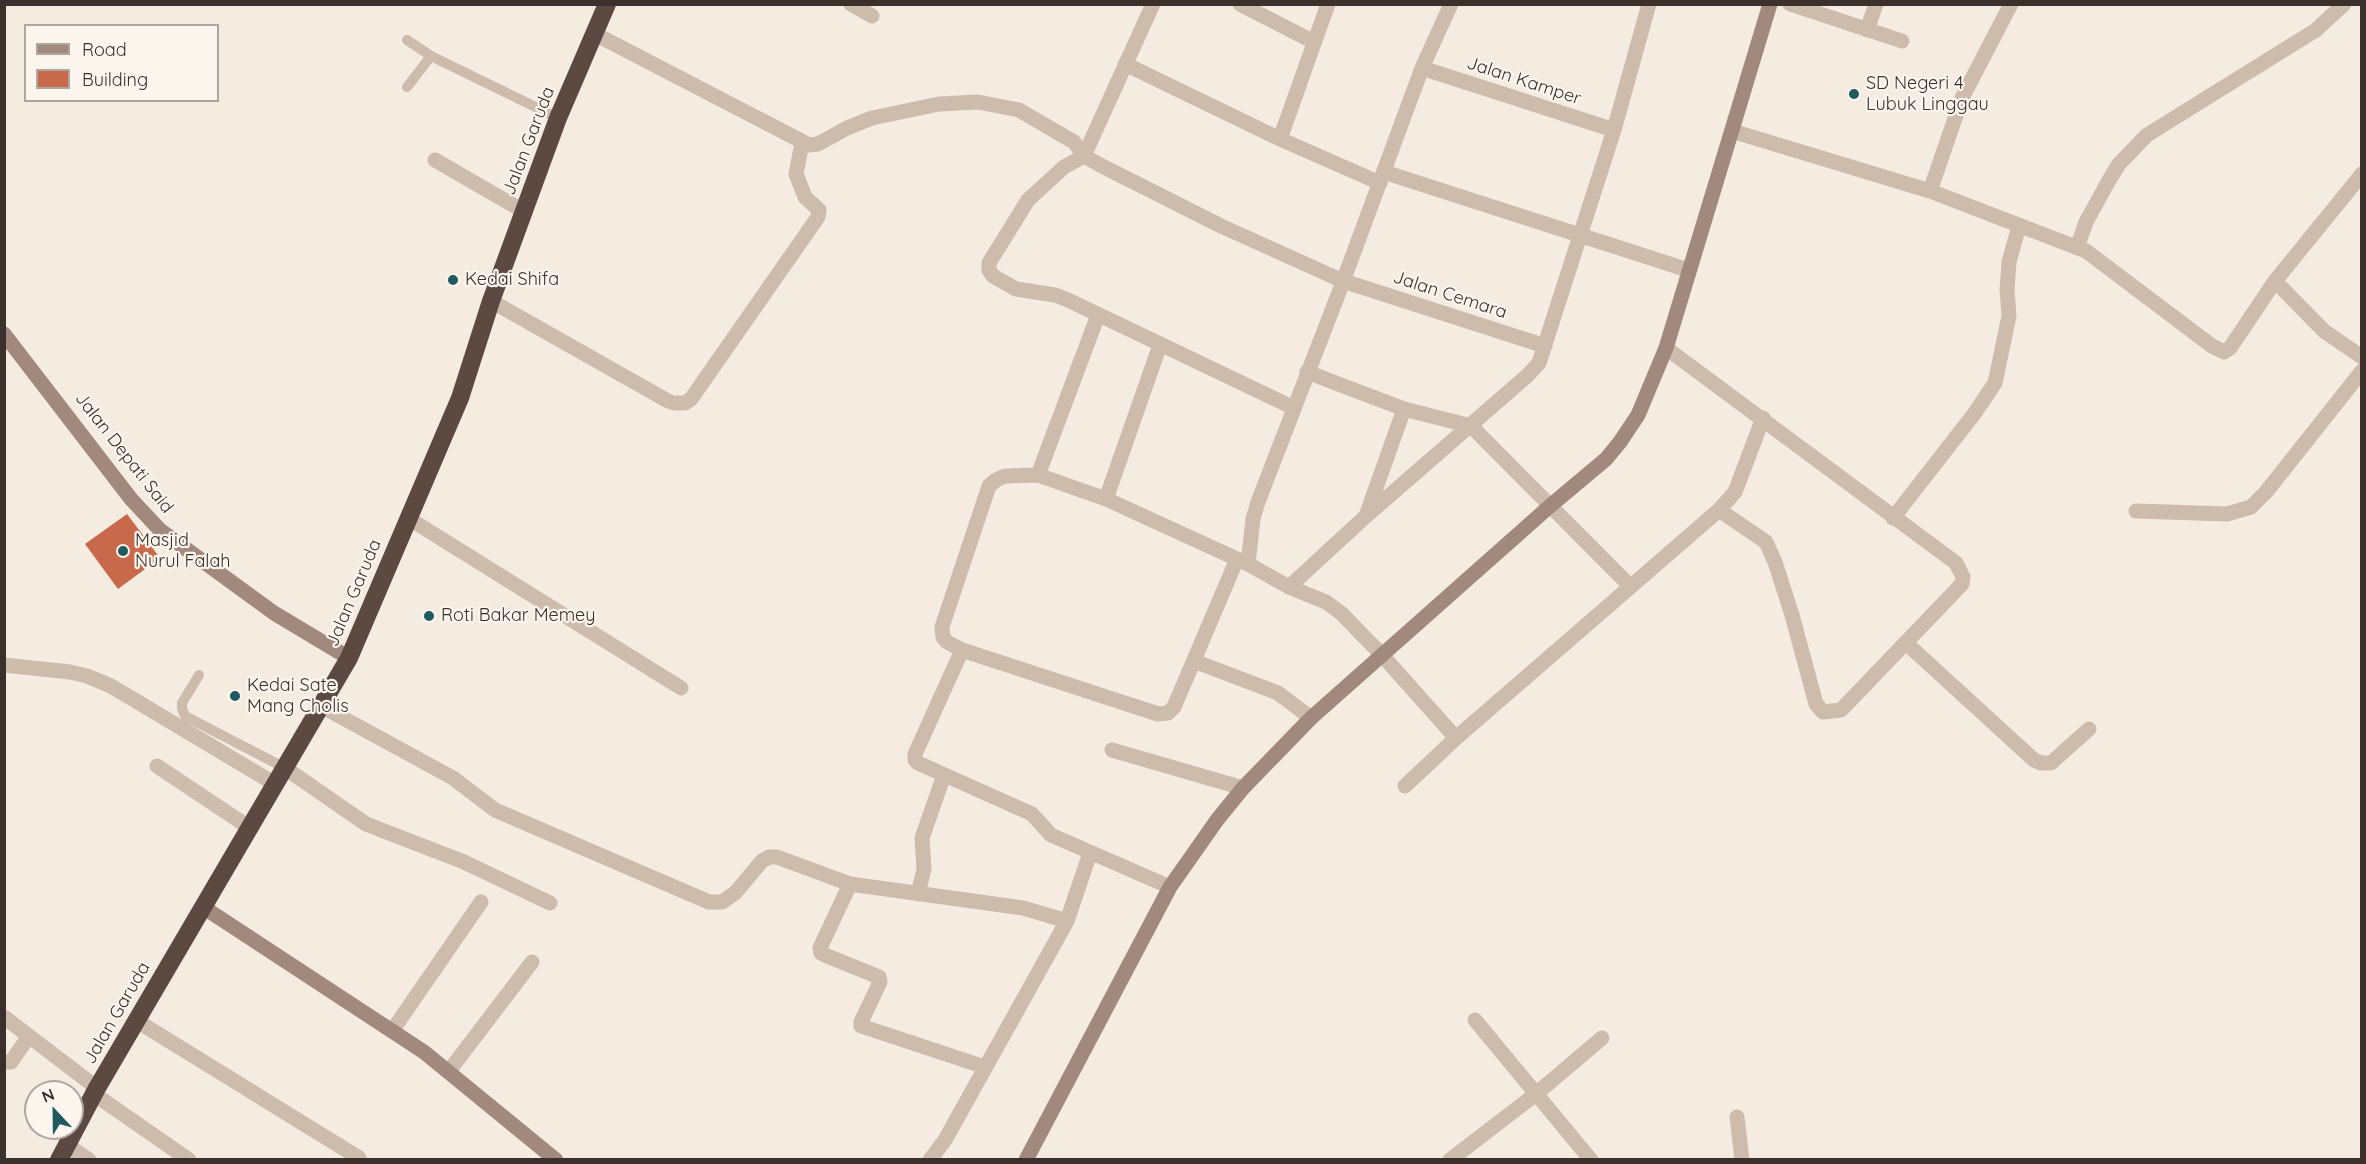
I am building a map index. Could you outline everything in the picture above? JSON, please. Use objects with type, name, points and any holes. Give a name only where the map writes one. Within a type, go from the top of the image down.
[{"type":"highway","name":"Jalan Garuda","points":[[63,1152],[95,1091],[349,658],[460,398],[491,301],[558,118],[608,4]]},
{"type":"street","points":[[851,4],[872,16]]},
{"type":"street","points":[[1153,4],[1084,156],[1064,167],[1028,200],[989,263],[988,270],[993,276],[1016,289],[1055,295],[1294,408]]},
{"type":"street","points":[[1240,4],[1314,42]]},
{"type":"street","points":[[1280,139],[1328,4]]},
{"type":"street","points":[[1451,4],[1422,68],[1255,510],[1243,561],[1174,707],[1164,714],[962,650],[947,642],[943,637],[942,627],[989,486],[1005,476],[1038,475],[1106,499],[1243,561],[1289,587],[1333,607],[1382,655],[1456,738]]},
{"type":"street","points":[[1289,587],[1366,516],[1535,368],[1545,346],[1581,236],[1614,130],[1649,4]]},
{"type":"street","points":[[1026,1160],[1170,887],[1212,827],[1243,788],[1311,718],[1605,459],[1620,442],[1638,415],[1650,392],[1666,348],[1770,4]]},
{"type":"street","points":[[1790,4],[1902,41]]},
{"type":"street","points":[[1867,30],[1876,4]]},
{"type":"street","points":[[1930,191],[1962,98],[2011,4]]},
{"type":"street","points":[[2077,248],[2086,222],[2119,164],[2147,135],[2316,30],[2344,4]]},
{"type":"street","points":[[491,301],[668,401],[674,404],[686,403],[818,217],[819,210],[805,197],[796,174],[802,143],[595,34]]},
{"type":"street","points":[[1125,64],[1280,139],[1382,177],[1688,270]]},
{"type":"street","name":"Jalan Kamper","points":[[1422,68],[1614,130]]},
{"type":"street","name":"Jalan Cemara","points":[[802,143],[818,144],[847,128],[872,118],[939,104],[978,102],[1019,110],[1074,142],[1084,156],[1221,226],[1343,281],[1545,346]]},
{"type":"street","points":[[1732,131],[1930,191],[2086,251],[2212,346],[2224,352],[2233,344],[2275,281],[2361,174]]},
{"type":"street","points":[[435,160],[525,212]]},
{"type":"street","points":[[1893,518],[1974,414],[1995,383],[2010,316],[2007,290],[2008,262],[2019,226]]},
{"type":"street","points":[[2275,281],[2325,331],[2360,356]]},
{"type":"street","points":[[1038,475],[1098,315]]},
{"type":"street","name":"Jalan Depati Said","points":[[4,334],[131,499],[160,530],[274,613],[349,658]]},
{"type":"street","points":[[1106,499],[1160,345]]},
{"type":"street","points":[[1666,348],[1956,563],[1963,577],[1962,584],[1841,710],[1823,712],[1816,704],[1789,605],[1766,542],[1719,510]]},
{"type":"street","points":[[2136,512],[2227,514],[2251,507],[2266,492],[2361,371]]},
{"type":"street","points":[[1307,372],[1404,409],[1471,426],[1630,586]]},
{"type":"street","points":[[1366,516],[1404,409]]},
{"type":"street","points":[[1406,786],[1456,738],[1719,510],[1738,486],[1763,418]]},
{"type":"street","points":[[408,518],[681,688]]},
{"type":"street","points":[[1906,643],[2034,760],[2046,764],[2051,763],[2089,729]]},
{"type":"street","points":[[962,650],[915,754],[915,760],[1032,814],[1051,835],[1170,887]]},
{"type":"street","points":[[1194,661],[1278,693],[1311,718]]},
{"type":"street","points":[[4,665],[70,672],[111,686],[275,784]]},
{"type":"street","points":[[321,706],[453,778],[495,810],[709,903],[722,902],[735,893],[762,861],[769,857],[777,857],[850,884],[1023,908],[1067,921]]},
{"type":"street","points":[[1112,750],[1243,788]]},
{"type":"street","points":[[157,766],[250,828]]},
{"type":"street","points":[[285,768],[366,824],[465,862],[550,903]]},
{"type":"street","points":[[918,894],[924,869],[922,838],[944,775]]},
{"type":"street","points":[[930,1160],[945,1140],[1067,921],[1090,853]]},
{"type":"street","points":[[850,884],[820,948],[821,952],[827,956],[879,978],[880,982],[861,1026],[985,1067]]},
{"type":"street","points":[[392,1031],[482,902]]},
{"type":"street","points":[[203,907],[449,1071],[556,1160]]},
{"type":"street","points":[[449,1071],[532,963]]},
{"type":"street","points":[[4,1017],[95,1091],[189,1160]]},
{"type":"street","points":[[1475,1020],[1591,1160]]},
{"type":"street","points":[[137,1021],[359,1158]]},
{"type":"street","points":[[4,1062],[11,1062],[29,1036]]},
{"type":"street","points":[[1450,1160],[1536,1094],[1602,1038]]},
{"type":"street","points":[[1737,1118],[1742,1160]]},
{"type":"street","points":[[63,1152],[89,1160]]},
{"type":"lane","points":[[407,40],[431,56],[558,118]]},
{"type":"lane","points":[[407,87],[431,56]]},
{"type":"lane","points":[[199,675],[182,703],[185,716],[285,768]]},
{"type":"building","name":"Masjid Nurul Falah","points":[[127,514],[160,558],[118,589],[85,544]]},
{"type":"place","name":"SD Negeri 4 Lubuk Linggau","points":[[1854,94]]},
{"type":"place","name":"Kedai Shifa","points":[[453,280]]},
{"type":"place","name":"Masjid Nurul Falah","points":[[123,551]]},
{"type":"place","name":"Roti Bakar Memey","points":[[429,616]]},
{"type":"place","name":"Kedai Sate Mang Cholis","points":[[235,696]]}]
